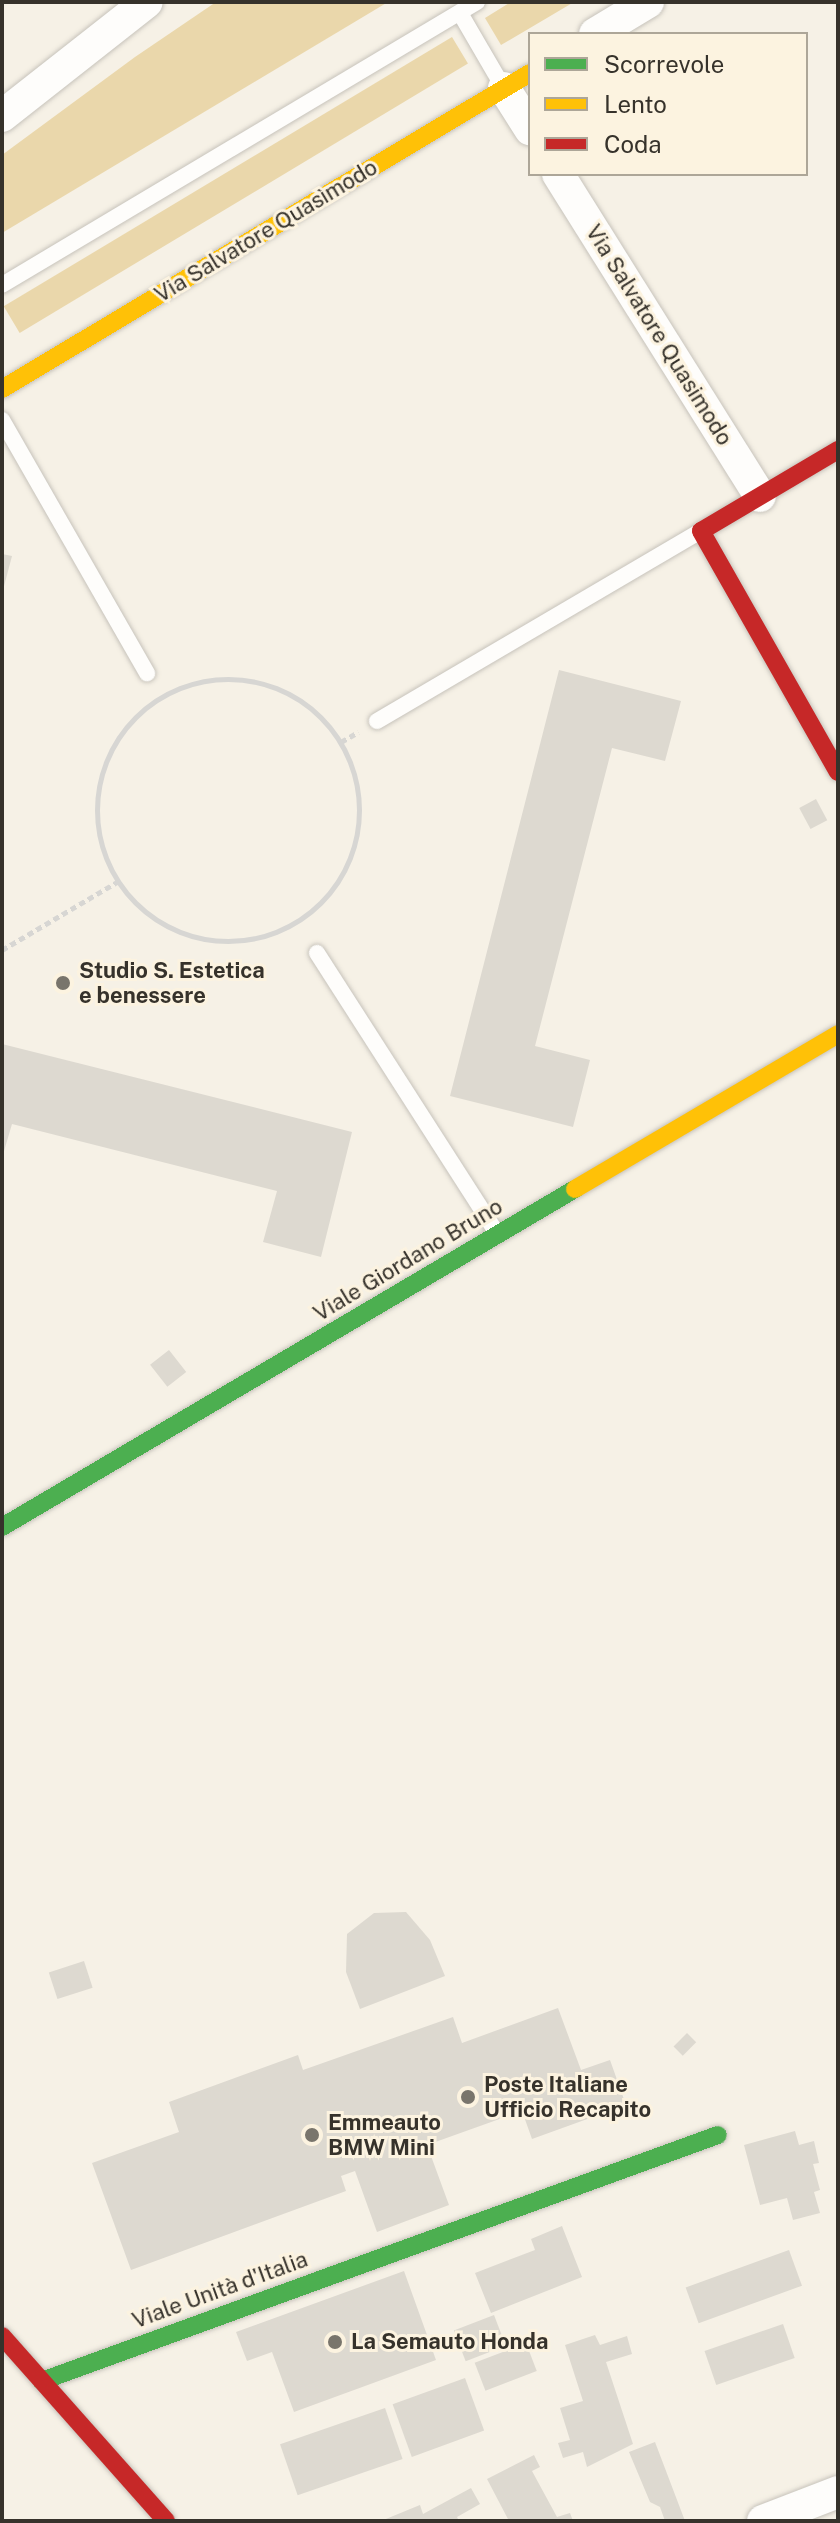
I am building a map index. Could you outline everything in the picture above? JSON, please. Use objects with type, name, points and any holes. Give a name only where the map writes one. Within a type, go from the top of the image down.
[{"type":"street","points":[[2,116],[147,2]]},
{"type":"street","points":[[598,32],[648,2]]},
{"type":"street","points":[[517,80],[528,121]]},
{"type":"street","name":"Via Salvatore Quasìmodo","points":[[2,389],[517,80]]},
{"type":"street","name":"Via Salvatore Quasimodo","points":[[559,176],[760,496]]},
{"type":"street","points":[[838,450],[701,531],[838,772]]},
{"type":"street","name":"Viale Giordano Bruno","points":[[2,1527],[838,1034]]},
{"type":"street","name":"Viale Unità d'Italia","points":[[42,2381],[718,2135]]},
{"type":"street","points":[[2,2336],[166,2521]]},
{"type":"street","points":[[763,2521],[838,2492]]},
{"type":"lane","points":[[2,285],[477,2]]},
{"type":"lane","points":[[460,13],[517,80]]},
{"type":"lane","points":[[2,420],[147,673]]},
{"type":"lane","points":[[377,721],[701,531]]},
{"type":"lane","points":[[317,953],[498,1235]]},
{"type":"path","points":[[241,678],[280,689],[315,711],[341,742],[357,779],[359,820],[350,859],[329,894],[299,921],[262,937],[220,942],[180,933],[144,913],[117,882],[99,843],[96,801],[102,773],[106,759],[128,723],[161,695],[200,680],[241,678]]},
{"type":"path","points":[[2,950],[117,882]]},
{"type":"shaded area","points":[[216,2],[388,2],[2,233],[2,155]]},
{"type":"shaded area","points":[[511,2],[574,2],[501,45],[485,18]]},
{"type":"shaded area","points":[[452,37],[468,64],[20,333],[4,306]]},
{"type":"building","points":[[2,554],[12,556],[3,590],[2,590]]},
{"type":"building","points":[[559,670],[681,701],[665,761],[612,748],[535,1046],[590,1060],[573,1127],[450,1096]]},
{"type":"building","points":[[816,799],[827,820],[810,829],[799,808]]},
{"type":"building","points":[[2,1044],[352,1132],[321,1257],[263,1242],[277,1191],[12,1124],[2,1158]]},
{"type":"building","points":[[169,1350],[186,1372],[167,1387],[150,1365]]},
{"type":"building","points":[[406,1912],[430,1940],[445,1976],[360,2009],[346,1972],[347,1934],[374,1913]]},
{"type":"building","points":[[84,1961],[93,1988],[57,1999],[49,1972]]},
{"type":"building","name":"Emmeauto BMW Mini","points":[[558,2008],[581,2070],[610,2060],[626,2105],[532,2139],[522,2111],[427,2145],[449,2205],[377,2232],[355,2171],[341,2176],[346,2191],[131,2270],[92,2163],[179,2132],[169,2102],[298,2055],[303,2070],[453,2017],[462,2043]]},
{"type":"building","points":[[687,2033],[696,2042],[683,2056],[674,2046]]},
{"type":"building","points":[[795,2131],[799,2145],[814,2141],[819,2163],[813,2164],[820,2190],[814,2192],[820,2213],[793,2220],[787,2198],[760,2205],[744,2145]]},
{"type":"building","points":[[562,2226],[582,2277],[491,2313],[475,2273],[535,2250],[531,2239]]},
{"type":"building","points":[[789,2250],[802,2286],[699,2323],[686,2288]]},
{"type":"building","name":"La Semauto Honda","points":[[404,2271],[436,2360],[294,2412],[272,2352],[247,2361],[236,2332]]},
{"type":"building","points":[[494,2315],[506,2346],[466,2361],[454,2330]]},
{"type":"building","points":[[783,2324],[795,2358],[716,2385],[705,2351]]},
{"type":"building","points":[[595,2335],[600,2345],[627,2336],[632,2354],[606,2362],[633,2444],[587,2467],[583,2452],[563,2458],[558,2443],[570,2440],[560,2408],[583,2401],[565,2345]]},
{"type":"building","points":[[526,2343],[537,2371],[485,2391],[475,2363]]},
{"type":"building","points":[[465,2378],[484,2431],[412,2457],[393,2404]]},
{"type":"building","points":[[385,2408],[403,2459],[298,2495],[280,2444]]},
{"type":"building","points":[[655,2442],[685,2521],[665,2521],[660,2507],[650,2502],[629,2452]]},
{"type":"building","points":[[534,2455],[540,2467],[532,2471],[557,2517],[570,2513],[573,2521],[509,2521],[487,2479]]},
{"type":"building","points":[[471,2488],[480,2504],[457,2517],[459,2521],[381,2521],[420,2505],[423,2514]]},
{"type":"traffic: fast","points":[[2,1527],[575,1189]]},
{"type":"traffic: fast","points":[[42,2381],[718,2135]]},
{"type":"traffic: slow","points":[[2,389],[528,74]]},
{"type":"traffic: slow","points":[[575,1189],[838,1034]]},
{"type":"traffic: jam","points":[[838,450],[701,531],[838,772]]},
{"type":"traffic: jam","points":[[2,2336],[166,2521]]},
{"type":"place","name":"Studio S. Estetica e benessere","points":[[63,983]]},
{"type":"place","name":"Poste Italiane Ufficio Recapito","points":[[468,2097]]},
{"type":"place","name":"Emmeauto BMW Mini","points":[[312,2135]]},
{"type":"place","name":"La Semauto Honda","points":[[335,2342]]}]
